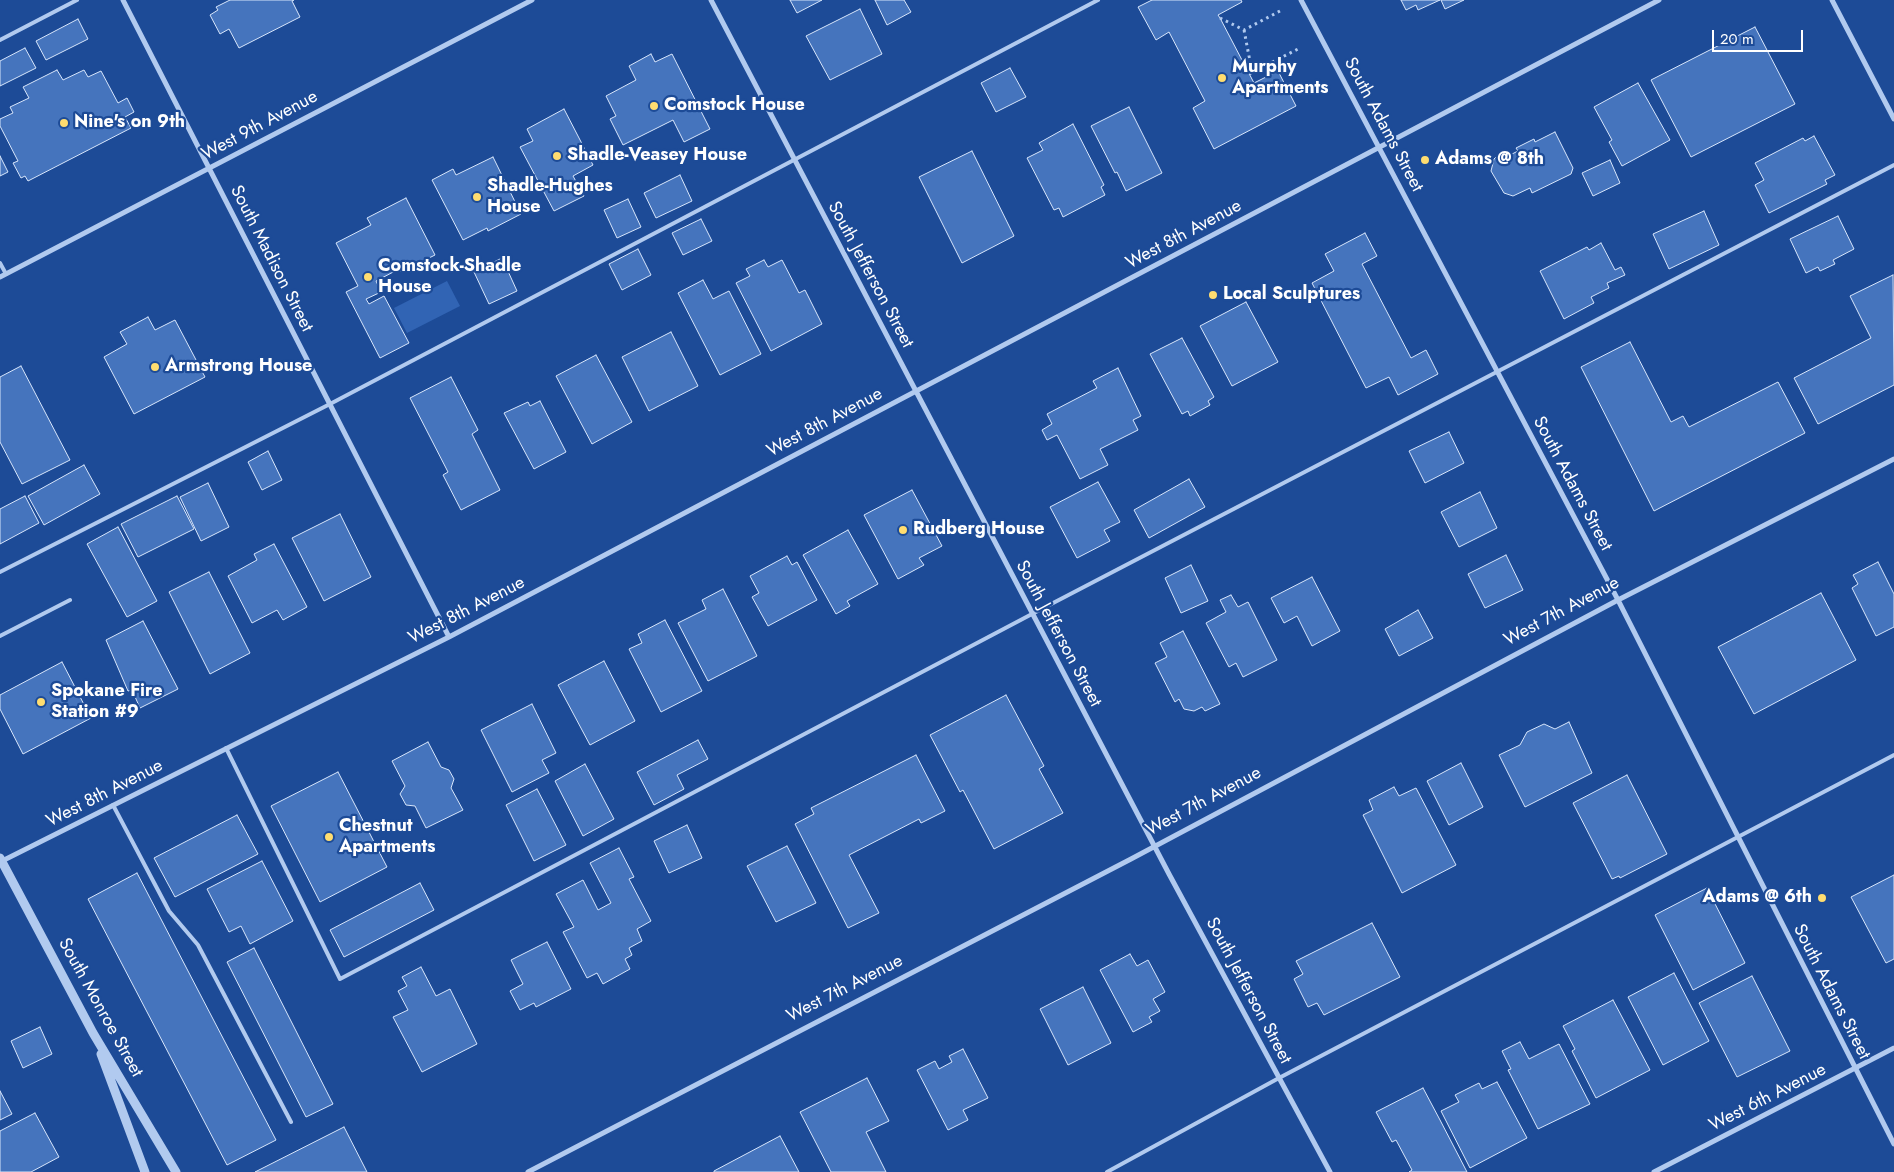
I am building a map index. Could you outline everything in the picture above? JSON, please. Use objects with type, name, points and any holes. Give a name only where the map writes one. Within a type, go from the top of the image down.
[{"type":"street","name":"South Madison Street","points":[[123,0],[449,637]]},
{"type":"street","name":"West 9th Avenue","points":[[3,276],[532,0]]},
{"type":"street","name":"South Jefferson Street","points":[[711,0],[1154,846],[1330,1172]]},
{"type":"street","name":"South Adams Street","points":[[1301,0],[1618,600],[1894,1144]]},
{"type":"street","name":"West 8th Avenue","points":[[0,860],[449,637],[1659,0]]},
{"type":"street","points":[[1832,0],[1894,119]]},
{"type":"street","name":"West 7th Avenue","points":[[528,1172],[1154,846],[1618,600],[1894,459]]},
{"type":"street","name":"South Monroe Street","points":[[0,860],[93,1033],[176,1172]]},
{"type":"street","points":[[93,1033],[145,1172]]},
{"type":"street","name":"West 6th Avenue","points":[[1654,1172],[1894,1048]]},
{"type":"lane","points":[[0,40],[77,0]]},
{"type":"lane","points":[[0,572],[330,404],[1098,0]]},
{"type":"lane","points":[[226,748],[340,979],[1032,614],[1894,165]]},
{"type":"lane","points":[[0,263],[3,276]]},
{"type":"lane","points":[[0,636],[70,600]]},
{"type":"lane","points":[[1107,1172],[1279,1078],[1894,755]]},
{"type":"lane","points":[[113,805],[169,911],[198,945],[291,1122]]},
{"type":"path","points":[[1244,30],[1280,11]]},
{"type":"path","points":[[1220,18],[1244,30]]},
{"type":"path","points":[[1244,30],[1251,73],[1300,48]]},
{"type":"shaded area","points":[[447,281],[460,306],[407,333],[394,308]]},
{"type":"building","points":[[230,0],[294,0],[292,1],[300,17],[239,48],[229,29],[220,34],[210,15],[218,10],[216,7]]},
{"type":"building","points":[[790,0],[822,0],[797,13]]},
{"type":"building","points":[[875,0],[904,0],[911,12],[887,25]]},
{"type":"building","name":"Murphy Apartments","points":[[1152,0],[1241,0],[1242,2],[1218,15],[1254,83],[1278,71],[1296,106],[1214,149],[1193,108],[1205,101],[1169,32],[1156,40],[1138,7]]},
{"type":"building","points":[[1401,0],[1440,0],[1418,10],[1416,5],[1406,10]]},
{"type":"building","points":[[1441,0],[1464,0],[1445,9]]},
{"type":"building","points":[[860,9],[882,54],[830,80],[806,36]]},
{"type":"building","points":[[78,19],[88,39],[46,60],[36,41]]},
{"type":"building","points":[[1755,27],[1795,104],[1691,157],[1651,80]]},
{"type":"building","points":[[25,48],[36,68],[0,86],[0,61]]},
{"type":"building","name":"Comstock House","points":[[651,54],[655,62],[672,54],[710,129],[684,142],[673,120],[623,145],[610,119],[616,116],[606,96],[636,80],[629,66]]},
{"type":"building","points":[[1010,68],[1026,97],[996,112],[981,83]]},
{"type":"building","name":"Nine's on 9th","points":[[57,70],[63,80],[84,70],[88,77],[101,71],[118,103],[127,98],[134,112],[125,117],[131,128],[28,181],[25,176],[21,178],[13,163],[18,161],[0,126],[0,119],[13,113],[10,107],[29,98],[23,87]]},
{"type":"building","points":[[1638,83],[1670,140],[1622,166],[1609,142],[1612,140],[1594,107]]},
{"type":"building","points":[[1129,107],[1162,173],[1126,191],[1091,126]]},
{"type":"building","name":"Shadle-Veasey House","points":[[564,109],[593,165],[573,176],[584,196],[554,211],[520,147],[533,141],[527,129]]},
{"type":"building","points":[[1073,124],[1104,185],[1101,187],[1105,195],[1063,217],[1059,208],[1054,210],[1027,158],[1043,150],[1039,143]]},
{"type":"building","points":[[1555,132],[1573,168],[1571,174],[1532,193],[1530,188],[1513,196],[1504,193],[1491,171],[1494,159],[1497,156],[1508,156],[1518,151],[1516,148],[1534,139],[1535,142]]},
{"type":"building","points":[[1814,136],[1835,175],[1825,180],[1827,184],[1769,213],[1755,185],[1764,180],[1755,163],[1803,138],[1805,141]]},
{"type":"building","points":[[972,151],[1014,236],[962,263],[919,177]]},
{"type":"building","points":[[0,156],[8,172],[0,176]]},
{"type":"building","name":"Shadle-Hughes House","points":[[493,157],[521,214],[488,231],[487,228],[463,240],[432,180],[453,169],[456,175]]},
{"type":"building","points":[[1610,160],[1620,183],[1593,196],[1582,173]]},
{"type":"building","points":[[680,175],[692,201],[656,218],[644,193]]},
{"type":"building","name":"Comstock-Shadle House","points":[[406,198],[435,255],[401,272],[399,269],[376,281],[381,292],[366,299],[369,304],[384,296],[409,343],[380,358],[346,292],[358,286],[336,243],[371,225],[367,218]]},
{"type":"building","points":[[628,199],[641,227],[617,238],[604,210]]},
{"type":"building","points":[[1704,211],[1719,245],[1669,269],[1653,234]]},
{"type":"building","points":[[1838,216],[1854,249],[1833,260],[1835,264],[1820,271],[1818,267],[1806,273],[1790,239]]},
{"type":"building","points":[[701,219],[712,241],[683,255],[672,233]]},
{"type":"building","points":[[1365,233],[1377,256],[1362,264],[1411,358],[1426,350],[1438,374],[1398,395],[1389,377],[1366,388],[1312,283],[1334,271],[1325,254]]},
{"type":"building","points":[[1601,243],[1615,270],[1621,267],[1625,275],[1607,283],[1609,288],[1591,297],[1594,303],[1564,319],[1540,271],[1587,247],[1589,250]]},
{"type":"building","points":[[638,249],[651,275],[622,290],[609,264]]},
{"type":"building","points":[[502,258],[517,291],[489,304],[474,272]]},
{"type":"building","points":[[764,260],[768,267],[782,260],[799,293],[805,290],[822,324],[771,351],[736,283],[750,276],[746,269]]},
{"type":"building","points":[[1893,275],[1894,385],[1818,424],[1794,378],[1871,338],[1850,296]]},
{"type":"building","points":[[703,280],[713,299],[729,291],[761,354],[720,375],[678,293]]},
{"type":"building","points":[[1246,302],[1278,362],[1232,386],[1200,326]]},
{"type":"building","name":"Armstrong House","points":[[148,317],[155,330],[175,320],[205,377],[134,414],[104,357],[127,344],[120,332]]},
{"type":"building","points":[[671,332],[698,386],[649,411],[622,357]]},
{"type":"building","points":[[1182,338],[1214,397],[1208,401],[1210,405],[1190,416],[1188,411],[1182,414],[1150,354]]},
{"type":"building","points":[[1630,342],[1671,422],[1683,416],[1689,427],[1778,382],[1805,433],[1654,511],[1581,367]]},
{"type":"building","points":[[596,355],[632,422],[592,444],[556,376]]},
{"type":"building","points":[[21,366],[70,460],[22,484],[0,442],[0,377]]},
{"type":"building","points":[[1118,368],[1141,416],[1133,420],[1138,430],[1100,449],[1108,465],[1080,479],[1057,435],[1047,440],[1042,430],[1052,424],[1047,414],[1097,388],[1093,381]]},
{"type":"building","points":[[451,377],[478,430],[472,434],[500,490],[461,510],[443,475],[448,472],[410,398]]},
{"type":"building","points":[[540,401],[566,452],[534,469],[504,413],[528,402],[530,406]]},
{"type":"building","points":[[1449,432],[1464,463],[1425,483],[1409,451]]},
{"type":"building","points":[[268,451],[282,480],[262,490],[248,462]]},
{"type":"building","points":[[84,465],[100,494],[44,525],[28,496]]},
{"type":"building","points":[[1189,479],[1205,507],[1149,538],[1134,510]]},
{"type":"building","points":[[1098,482],[1120,522],[1104,530],[1110,541],[1077,558],[1050,507]]},
{"type":"building","points":[[208,483],[229,527],[201,541],[180,497]]},
{"type":"building","name":"Rudberg House","points":[[912,490],[942,546],[919,558],[924,565],[898,579],[864,515]]},
{"type":"building","points":[[1480,492],[1497,528],[1459,547],[1441,512]]},
{"type":"building","points":[[25,496],[39,523],[0,544],[0,509]]},
{"type":"building","points":[[177,496],[194,529],[138,557],[121,524]]},
{"type":"building","points":[[340,514],[371,577],[324,601],[292,538]]},
{"type":"building","points":[[118,527],[157,601],[127,617],[87,544]]},
{"type":"building","points":[[848,530],[878,584],[847,601],[850,606],[836,614],[803,555]]},
{"type":"building","points":[[274,544],[307,607],[283,620],[277,610],[252,623],[228,576],[257,560],[254,554]]},
{"type":"building","points":[[1506,555],[1523,590],[1485,608],[1468,574]]},
{"type":"building","points":[[787,556],[792,565],[797,562],[817,600],[768,626],[752,597],[759,593],[750,576]]},
{"type":"building","points":[[1878,562],[1894,594],[1894,627],[1876,636],[1852,588],[1858,584],[1853,575]]},
{"type":"building","points":[[1191,565],[1208,601],[1181,613],[1165,578]]},
{"type":"building","points":[[209,572],[250,653],[210,674],[169,592]]},
{"type":"building","points":[[1312,577],[1340,631],[1312,646],[1297,616],[1284,623],[1271,598]]},
{"type":"building","points":[[723,589],[757,656],[708,681],[678,623],[706,609],[702,600]]},
{"type":"building","points":[[1821,593],[1856,660],[1754,714],[1718,647]]},
{"type":"building","points":[[1231,595],[1238,607],[1248,602],[1277,660],[1243,677],[1236,663],[1229,667],[1206,623],[1226,612],[1220,600]]},
{"type":"building","points":[[1418,610],[1433,638],[1399,656],[1385,629]]},
{"type":"building","points":[[665,620],[702,691],[661,712],[629,649],[642,643],[638,634]]},
{"type":"building","points":[[143,621],[178,689],[140,708],[132,690],[128,691],[106,640]]},
{"type":"building","points":[[1183,631],[1220,704],[1205,711],[1202,707],[1194,711],[1184,709],[1179,699],[1175,702],[1155,663],[1167,657],[1160,643]]},
{"type":"building","points":[[604,661],[635,721],[590,745],[558,685]]},
{"type":"building","name":"Spokane Fire Station #9","points":[[62,662],[91,718],[23,754],[0,709],[0,695]]},
{"type":"building","points":[[1006,695],[1044,766],[1039,769],[1063,813],[994,849],[963,790],[960,792],[930,735]]},
{"type":"building","points":[[532,704],[556,753],[542,760],[549,773],[512,792],[481,730]]},
{"type":"building","points":[[1569,722],[1592,773],[1525,807],[1499,755],[1520,745],[1527,732],[1544,724],[1555,729]]},
{"type":"building","points":[[698,740],[708,759],[677,775],[684,789],[654,805],[637,772]]},
{"type":"building","points":[[428,742],[441,767],[449,770],[454,779],[451,788],[463,810],[426,828],[415,806],[406,805],[400,794],[405,786],[392,761]]},
{"type":"building","points":[[916,755],[945,811],[921,823],[919,819],[849,855],[879,913],[848,928],[795,824],[814,814],[811,808]]},
{"type":"building","points":[[1461,763],[1483,807],[1449,825],[1427,781]]},
{"type":"building","points":[[585,764],[614,819],[583,836],[555,781]]},
{"type":"building","name":"Chestnut Apartments","points":[[338,772],[387,867],[320,902],[271,806]]},
{"type":"building","points":[[1627,775],[1667,854],[1620,878],[1619,876],[1612,879],[1573,803]]},
{"type":"building","points":[[1394,787],[1399,796],[1416,788],[1456,865],[1402,893],[1363,815],[1373,810],[1369,800]]},
{"type":"building","points":[[537,789],[566,845],[534,861],[506,805]]},
{"type":"building","points":[[237,815],[258,854],[175,897],[154,858]]},
{"type":"building","points":[[687,825],[702,858],[669,873],[654,841]]},
{"type":"building","points":[[787,846],[816,903],[776,922],[747,866]]},
{"type":"building","points":[[619,848],[634,877],[629,879],[651,921],[637,929],[642,941],[629,948],[632,955],[625,959],[630,969],[603,984],[597,973],[587,978],[563,932],[574,927],[556,894],[583,880],[598,910],[611,903],[590,863]]},
{"type":"building","points":[[262,861],[293,921],[250,944],[241,926],[229,932],[207,889]]},
{"type":"building","points":[[137,873],[276,1140],[227,1165],[88,899]]},
{"type":"building","points":[[1894,875],[1894,959],[1886,963],[1851,897]]},
{"type":"building","points":[[420,883],[434,910],[344,957],[330,930]]},
{"type":"building","points":[[1707,888],[1745,963],[1693,990],[1655,915]]},
{"type":"building","points":[[1372,923],[1400,977],[1324,1015],[1317,1003],[1308,1007],[1294,979],[1303,974],[1296,961]]},
{"type":"building","points":[[547,942],[571,989],[536,1007],[534,1003],[520,1010],[510,991],[523,984],[511,960]]},
{"type":"building","points":[[254,948],[333,1104],[306,1117],[227,962]]},
{"type":"building","points":[[1130,954],[1137,966],[1148,960],[1165,992],[1153,999],[1160,1011],[1149,1017],[1152,1022],[1133,1032],[1100,970]]},
{"type":"building","points":[[421,967],[436,996],[450,989],[477,1044],[422,1072],[393,1017],[408,1010],[398,991],[407,986],[402,977]]},
{"type":"building","points":[[1674,973],[1709,1041],[1663,1065],[1628,997]]},
{"type":"building","points":[[1752,976],[1790,1051],[1737,1077],[1699,1003]]},
{"type":"building","points":[[1083,987],[1111,1043],[1068,1065],[1040,1009]]},
{"type":"building","points":[[1613,1000],[1650,1070],[1596,1098],[1572,1051],[1575,1049],[1563,1026]]},
{"type":"building","points":[[40,1027],[52,1054],[23,1068],[11,1041]]},
{"type":"building","points":[[1520,1042],[1529,1059],[1559,1044],[1590,1104],[1538,1129],[1508,1070],[1511,1069],[1502,1051]]},
{"type":"building","points":[[963,1049],[988,1098],[963,1110],[968,1120],[948,1130],[917,1070],[935,1061],[939,1069],[952,1062],[949,1056]]},
{"type":"building","points":[[867,1078],[889,1121],[866,1132],[886,1172],[831,1172],[800,1112]]},
{"type":"building","points":[[1497,1082],[1527,1138],[1470,1168],[1441,1111],[1459,1102],[1455,1095],[1479,1083],[1482,1089]]},
{"type":"building","points":[[1423,1088],[1467,1172],[1409,1172],[1412,1170],[1396,1140],[1392,1142],[1376,1112]]},
{"type":"building","points":[[0,1091],[12,1114],[0,1120]]},
{"type":"building","points":[[35,1113],[59,1157],[31,1172],[0,1172],[0,1131]]},
{"type":"building","points":[[344,1127],[367,1172],[255,1172]]},
{"type":"building","points":[[780,1136],[799,1172],[714,1172],[714,1171]]},
{"type":"place","name":"Murphy Apartments","points":[[1222,78]]},
{"type":"place","name":"Comstock House","points":[[654,106]]},
{"type":"place","name":"Nine's on 9th","points":[[64,123]]},
{"type":"place","name":"Shadle-Veasey House","points":[[557,156]]},
{"type":"place","name":"Adams @ 8th","points":[[1425,160]]},
{"type":"place","name":"Shadle-Hughes House","points":[[477,197]]},
{"type":"place","name":"Comstock-Shadle House","points":[[368,277]]},
{"type":"place","name":"Local Sculptures","points":[[1213,295]]},
{"type":"place","name":"Armstrong House","points":[[155,367]]},
{"type":"place","name":"Rudberg House","points":[[903,530]]},
{"type":"place","name":"Spokane Fire Station #9","points":[[41,702]]},
{"type":"place","name":"Chestnut Apartments","points":[[329,837]]},
{"type":"place","name":"Adams @ 6th","points":[[1822,898]]}]
